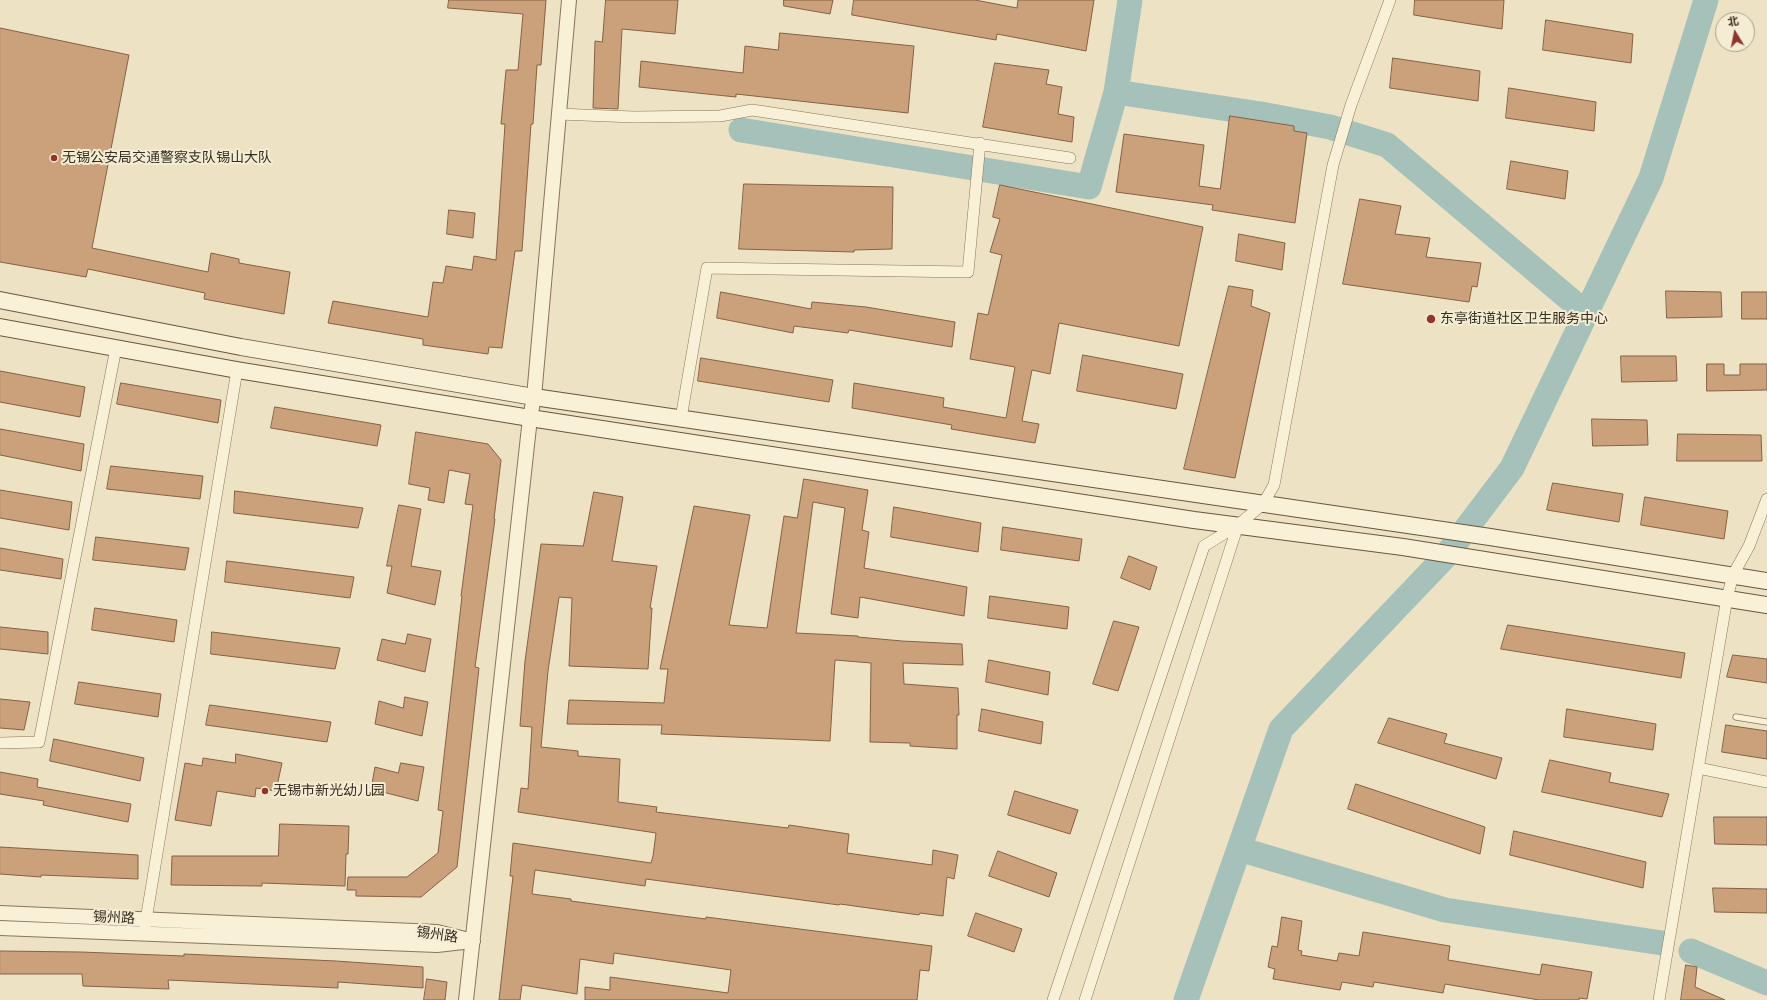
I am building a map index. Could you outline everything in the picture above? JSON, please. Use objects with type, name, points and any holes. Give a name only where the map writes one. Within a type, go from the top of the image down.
[{"type":"main road","points":[[0,300],[248,348],[534,397],[1420,528],[1490,537],[1767,581]]},
{"type":"main road","points":[[0,327],[236,370],[530,418],[1194,520],[1403,547],[1767,605]]},
{"type":"street","points":[[466,1000],[530,418],[534,397],[569,0]]},
{"type":"street","points":[[1053,1000],[1204,546],[1238,525],[1263,504],[1274,485],[1333,165],[1351,105],[1390,0]]},
{"type":"street","points":[[558,114],[634,117],[720,116],[752,110],[1070,158]]},
{"type":"street","points":[[681,418],[707,268],[968,272],[980,144]]},
{"type":"street","points":[[0,743],[39,742],[116,348]]},
{"type":"street","points":[[145,926],[236,370]]},
{"type":"street","points":[[1659,1000],[1727,598],[1733,575],[1749,546],[1767,498]]},
{"type":"street","points":[[1085,1000],[1238,525]]},
{"type":"street","points":[[1698,768],[1767,782]]},
{"type":"street","name":"锡州路","points":[[0,913],[145,926]]},
{"type":"street","name":"锡州路","points":[[0,928],[145,926],[437,932],[473,941]]},
{"type":"lane","points":[[1736,717],[1767,722]]},
{"type":"building","points":[[449,0],[546,0],[541,65],[537,65],[533,124],[531,124],[522,251],[515,251],[502,348],[489,347],[488,354],[423,345],[423,339],[328,323],[333,301],[428,317],[433,282],[443,283],[446,266],[472,270],[474,256],[496,260],[505,124],[501,124],[506,70],[518,70],[523,14],[448,8]]},
{"type":"building","points":[[606,0],[678,0],[675,34],[622,29],[618,109],[593,108],[595,41],[602,42]]},
{"type":"building","points":[[784,0],[833,0],[830,14],[784,6]]},
{"type":"building","points":[[854,0],[975,0],[1017,8],[1018,0],[1094,0],[1086,51],[997,34],[996,40],[852,15]]},
{"type":"building","points":[[1415,0],[1504,0],[1502,29],[1414,15]]},
{"type":"building","points":[[1546,20],[1633,34],[1631,63],[1543,50]]},
{"type":"building","name":"无锡公安局交通警察支队锡山大队","points":[[0,28],[129,55],[92,248],[208,272],[211,253],[239,259],[239,263],[290,272],[284,314],[204,299],[205,293],[88,269],[86,277],[0,262]]},
{"type":"building","points":[[780,33],[914,46],[908,113],[736,94],[736,97],[639,87],[641,61],[743,73],[745,46],[778,50]]},
{"type":"building","points":[[1393,58],[1480,71],[1478,101],[1390,88]]},
{"type":"building","points":[[995,63],[1049,70],[1046,84],[1062,87],[1058,114],[1074,117],[1072,142],[983,127]]},
{"type":"building","points":[[1509,88],[1596,102],[1594,131],[1506,118]]},
{"type":"building","points":[[1230,116],[1294,126],[1294,131],[1307,133],[1295,223],[1212,210],[1213,205],[1116,192],[1124,134],[1204,145],[1199,186],[1220,189]]},
{"type":"building","points":[[1511,161],[1568,171],[1565,199],[1507,189]]},
{"type":"building","points":[[744,184],[893,187],[892,249],[854,250],[854,252],[739,249]]},
{"type":"building","points":[[1000,185],[1203,227],[1179,346],[1059,323],[1050,374],[1032,370],[1022,421],[1039,424],[1035,443],[951,429],[952,425],[852,408],[854,383],[944,398],[943,407],[1006,418],[1015,367],[970,359],[978,313],[988,315],[1002,255],[990,252],[1000,219],[993,217]]},
{"type":"building","points":[[1360,199],[1401,206],[1395,234],[1430,238],[1426,257],[1481,263],[1477,287],[1472,286],[1469,302],[1343,284]]},
{"type":"building","points":[[449,210],[475,213],[473,238],[447,234]]},
{"type":"building","points":[[1239,234],[1285,243],[1282,270],[1236,261]]},
{"type":"building","points":[[1229,286],[1253,290],[1251,306],[1270,313],[1235,478],[1184,469]]},
{"type":"building","points":[[1666,291],[1721,292],[1722,317],[1667,318]]},
{"type":"building","points":[[721,292],[811,309],[812,302],[866,307],[955,322],[952,347],[849,330],[848,333],[794,326],[793,333],[717,318]]},
{"type":"building","points":[[1742,292],[1767,292],[1767,319],[1742,319]]},
{"type":"building","points":[[1083,355],[1183,374],[1176,409],[1077,391]]},
{"type":"building","points":[[1621,356],[1676,356],[1677,381],[1622,382]]},
{"type":"building","points":[[701,358],[833,380],[829,402],[698,381]]},
{"type":"building","points":[[1707,364],[1724,364],[1724,375],[1740,375],[1740,364],[1767,364],[1767,390],[1707,391]]},
{"type":"building","points":[[0,371],[85,387],[80,417],[0,402]]},
{"type":"building","points":[[121,383],[221,400],[218,423],[117,404]]},
{"type":"building","points":[[275,407],[381,425],[377,446],[271,428]]},
{"type":"building","points":[[1592,419],[1647,420],[1648,445],[1593,446]]},
{"type":"building","points":[[0,429],[84,444],[81,471],[0,455]]},
{"type":"building","points":[[416,432],[488,444],[501,460],[495,519],[475,667],[479,668],[457,867],[421,897],[356,896],[356,890],[347,890],[348,877],[407,877],[438,853],[443,811],[438,810],[461,596],[473,505],[465,504],[470,474],[449,470],[444,503],[428,500],[430,488],[409,484]]},
{"type":"building","points":[[1678,434],[1761,435],[1762,461],[1677,461]]},
{"type":"building","points":[[111,466],[203,476],[200,499],[107,489]]},
{"type":"building","points":[[804,479],[868,490],[862,530],[869,532],[864,568],[967,587],[964,616],[860,597],[858,618],[831,614],[845,508],[813,502],[796,633],[962,644],[963,665],[903,663],[904,684],[958,688],[959,715],[957,715],[957,749],[910,746],[910,743],[870,742],[871,663],[835,660],[830,741],[661,734],[662,725],[567,724],[569,700],[664,703],[668,669],[660,669],[694,506],[750,515],[729,625],[767,628],[784,516],[797,518]]},
{"type":"building","points":[[1553,483],[1623,494],[1619,522],[1547,510]]},
{"type":"building","points":[[0,490],[72,502],[69,530],[0,518]]},
{"type":"building","points":[[235,491],[363,508],[358,528],[234,513]]},
{"type":"building","points":[[594,492],[623,497],[612,561],[657,566],[650,608],[652,608],[648,669],[569,666],[572,598],[559,597],[548,671],[541,747],[578,751],[578,756],[620,759],[618,802],[657,807],[656,812],[788,828],[789,825],[849,834],[847,853],[932,865],[933,850],[958,855],[954,879],[947,877],[943,916],[920,913],[919,915],[646,879],[645,886],[535,870],[532,894],[571,899],[571,901],[674,915],[706,919],[706,917],[932,946],[929,971],[920,970],[917,1000],[585,1000],[585,987],[610,990],[610,977],[728,993],[731,970],[614,953],[613,964],[580,959],[577,994],[522,985],[520,1000],[499,1000],[513,876],[510,876],[513,843],[651,863],[653,856],[656,833],[518,812],[521,788],[528,789],[532,727],[520,726],[525,661],[541,544],[583,546]]},
{"type":"building","points":[[1645,497],[1728,511],[1724,539],[1641,525]]},
{"type":"building","points":[[399,505],[421,509],[411,566],[441,571],[435,605],[387,593],[392,566],[387,566]]},
{"type":"building","points":[[894,507],[981,523],[978,552],[891,537]]},
{"type":"building","points":[[1003,527],[1082,539],[1079,561],[1001,550]]},
{"type":"building","points":[[96,537],[189,548],[185,570],[93,560]]},
{"type":"building","points":[[0,548],[63,559],[61,579],[0,570]]},
{"type":"building","points":[[1129,556],[1157,567],[1150,590],[1121,578]]},
{"type":"building","points":[[227,561],[354,577],[350,598],[225,582]]},
{"type":"building","points":[[990,596],[1069,607],[1067,629],[988,618]]},
{"type":"building","points":[[95,608],[177,620],[174,642],[92,630]]},
{"type":"building","points":[[1114,621],[1139,627],[1118,691],[1093,684]]},
{"type":"building","points":[[1508,625],[1685,653],[1681,678],[1501,649]]},
{"type":"building","points":[[0,627],[48,632],[48,654],[0,649]]},
{"type":"building","points":[[212,632],[340,648],[335,669],[211,654]]},
{"type":"building","points":[[408,634],[431,639],[425,672],[377,660],[382,639],[405,644]]},
{"type":"building","points":[[1733,655],[1767,659],[1767,683],[1727,677]]},
{"type":"building","points":[[989,660],[1050,672],[1048,695],[986,682]]},
{"type":"building","points":[[79,682],[161,694],[158,717],[75,704]]},
{"type":"building","points":[[405,697],[428,702],[422,736],[375,724],[379,701],[403,708]]},
{"type":"building","points":[[0,699],[30,702],[24,730],[0,728]]},
{"type":"building","points":[[210,705],[331,722],[327,742],[206,725]]},
{"type":"building","points":[[982,709],[1043,722],[1041,744],[979,731]]},
{"type":"building","points":[[1567,709],[1656,724],[1653,750],[1564,737]]},
{"type":"building","points":[[1389,718],[1447,734],[1444,743],[1502,758],[1496,779],[1378,743]]},
{"type":"building","points":[[1726,725],[1767,731],[1767,759],[1722,752]]},
{"type":"building","points":[[54,739],[144,758],[140,781],[50,761]]},
{"type":"building","points":[[236,754],[282,763],[276,791],[256,788],[255,797],[217,791],[211,826],[175,820],[185,763],[202,766],[203,758],[235,763]]},
{"type":"building","points":[[1550,760],[1611,773],[1609,782],[1669,794],[1662,817],[1542,792]]},
{"type":"building","points":[[401,763],[424,767],[418,801],[371,789],[375,767],[398,773]]},
{"type":"building","points":[[0,772],[38,779],[37,787],[131,804],[128,822],[43,805],[44,801],[0,794]]},
{"type":"building","points":[[1356,784],[1485,827],[1480,854],[1348,809]]},
{"type":"building","points":[[1015,791],[1078,810],[1070,834],[1008,815]]},
{"type":"building","points":[[1714,817],[1767,817],[1767,845],[1715,844]]},
{"type":"building","points":[[280,824],[349,826],[345,886],[262,883],[262,886],[171,885],[172,856],[278,856]]},
{"type":"building","points":[[1514,831],[1646,862],[1643,888],[1510,855]]},
{"type":"building","points":[[0,847],[138,855],[138,879],[41,875],[41,877],[0,874]]},
{"type":"building","points":[[998,851],[1057,873],[1049,897],[989,876]]},
{"type":"building","points":[[1713,888],[1767,889],[1767,913],[1715,912]]},
{"type":"building","points":[[976,913],[1022,929],[1014,952],[968,936]]},
{"type":"building","points":[[1282,917],[1302,921],[1298,950],[1302,951],[1301,955],[1337,961],[1339,953],[1359,956],[1363,932],[1450,946],[1448,960],[1540,975],[1542,964],[1592,972],[1587,999],[1539,1000],[1445,984],[1443,993],[1374,982],[1373,987],[1342,982],[1340,990],[1273,979],[1275,969],[1268,967],[1272,946],[1277,947]]},
{"type":"building","points":[[0,951],[81,952],[184,956],[184,954],[336,961],[423,967],[423,988],[338,982],[338,988],[168,980],[169,989],[83,986],[82,974],[0,974]]},
{"type":"building","points":[[1686,965],[1697,967],[1695,987],[1725,1000],[1681,1000]]},
{"type":"building","points":[[427,979],[447,982],[445,1000],[424,1000]]},
{"type":"waterway","points":[[1130,0],[1116,92],[1261,114],[1330,127],[1387,145],[1586,313]]},
{"type":"waterway","points":[[1186,1000],[1281,729],[1444,558],[1512,468],[1651,178],[1706,0]]},
{"type":"waterway","points":[[741,130],[1089,187],[1116,92]]},
{"type":"waterway","points":[[1239,849],[1445,910],[1662,943]]},
{"type":"waterway","points":[[1691,951],[1767,983]]},
{"type":"place","name":"无锡公安局交通警察支队锡山大队","points":[[54,158]]},
{"type":"place","name":"东亭街道社区卫生服务中心","points":[[1431,319]]},
{"type":"place","name":"无锡市新光幼儿园","points":[[265,791]]}]
